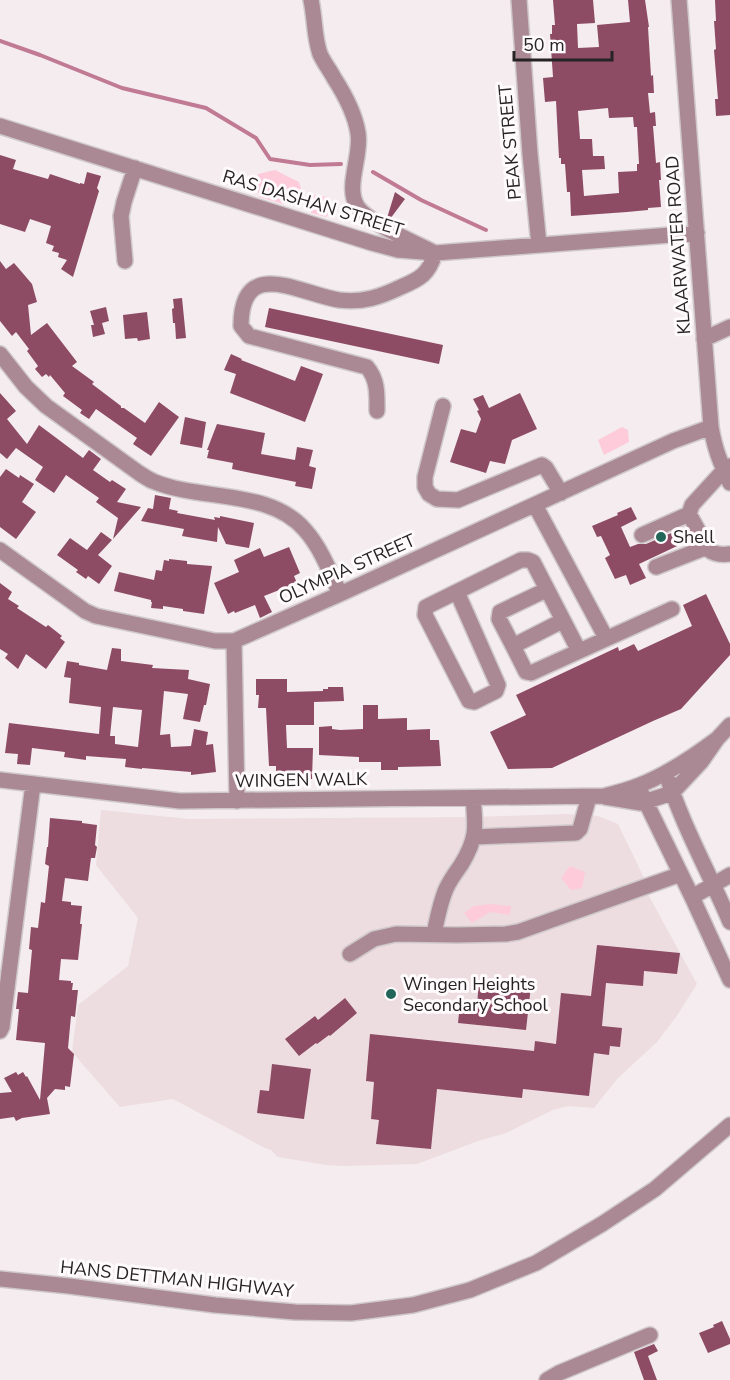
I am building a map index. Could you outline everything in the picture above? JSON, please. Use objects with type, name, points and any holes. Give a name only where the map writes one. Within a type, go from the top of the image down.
[{"type":"street","points":[[311,0],[316,42],[345,97],[359,135],[359,153],[353,187],[355,202],[370,219],[435,253],[430,268],[416,280],[371,300],[339,300],[277,283],[256,287],[248,294],[241,316],[241,326],[249,336],[367,368],[376,382],[377,411]]},
{"type":"street","name":"PEAK STREET","points":[[519,0],[539,245]]},
{"type":"street","name":"KLAARWATER ROAD","points":[[679,0],[711,427],[719,461],[728,473]]},
{"type":"street","name":"RAS DASHAN STREET","points":[[0,126],[398,250],[435,253],[697,233]]},
{"type":"street","points":[[124,261],[121,216],[123,202],[135,168]]},
{"type":"street","points":[[704,339],[730,327]]},
{"type":"street","points":[[0,354],[26,387],[46,406],[155,482],[266,504],[288,514],[304,528],[317,546],[340,594]]},
{"type":"street","points":[[443,406],[425,477],[425,487],[429,494],[437,499],[458,500],[542,465],[561,493]]},
{"type":"street","name":"OLYMPIA STREET","points":[[0,550],[85,611],[96,616],[215,641],[234,640],[340,594],[673,441],[711,427]]},
{"type":"street","points":[[728,473],[692,505],[689,514],[707,547],[713,553],[730,554]]},
{"type":"street","points":[[535,505],[606,638]]},
{"type":"street","points":[[642,535],[689,514]]},
{"type":"street","points":[[656,567],[707,547]]},
{"type":"street","points":[[457,592],[498,686],[496,690],[472,702],[468,700],[425,615],[426,607],[524,559],[533,562],[579,651]]},
{"type":"street","points":[[546,590],[500,612],[499,619],[528,674],[672,609]]},
{"type":"street","points":[[513,646],[562,621]]},
{"type":"street","points":[[234,640],[237,801]]},
{"type":"street","points":[[646,803],[672,793],[701,762],[730,725]]},
{"type":"street","points":[[717,739],[666,773],[638,786],[730,980]]},
{"type":"street","points":[[666,773],[686,829],[730,922]]},
{"type":"street","name":"WINGEN WALK","points":[[0,780],[180,801],[596,796],[646,803]]},
{"type":"street","points":[[0,1031],[33,784]]},
{"type":"street","name":"WINGEN WALK","points":[[596,796],[638,786]]},
{"type":"street","points":[[475,837],[576,832],[580,829],[596,796]]},
{"type":"street","points":[[434,934],[447,886],[468,853],[475,837],[473,798]]},
{"type":"street","points":[[350,954],[374,939],[396,934],[457,935],[518,932],[681,874]]},
{"type":"street","points":[[692,897],[730,875]]},
{"type":"street","name":"HANS DETTMAN HIGHWAY","points":[[0,1280],[295,1312],[351,1313],[413,1305],[470,1290],[536,1263],[602,1224],[654,1189],[730,1125]]},
{"type":"street","points":[[547,1380],[650,1335]]},
{"type":"shaded area","points":[[275,170],[299,182],[301,189],[298,201],[283,204],[259,197],[258,174]]},
{"type":"shaded area","points":[[313,195],[328,197],[332,210],[326,217],[311,213],[309,203]]},
{"type":"shaded area","points":[[622,427],[628,430],[629,442],[604,455],[598,440]]},
{"type":"shaded area","name":"Wingen Heights Secondary School","points":[[101,810],[189,819],[475,817],[564,814],[598,816],[618,824],[645,880],[644,887],[697,984],[657,1042],[617,1079],[594,1108],[568,1106],[553,1110],[506,1133],[417,1164],[344,1166],[278,1157],[271,1150],[173,1099],[120,1107],[72,1052],[78,1005],[128,966],[138,918],[96,865]]},
{"type":"shaded area","points":[[570,866],[585,872],[582,888],[571,890],[561,878]]},
{"type":"shaded area","points":[[490,904],[511,906],[510,915],[490,912],[472,923],[464,913],[474,906]]},
{"type":"building","points":[[553,0],[593,0],[595,23],[577,24],[578,48],[599,47],[597,25],[630,22],[628,0],[645,0],[654,93],[648,93],[650,113],[655,112],[656,126],[653,126],[656,163],[660,162],[661,207],[571,216],[565,164],[561,164],[561,158],[559,158],[556,101],[545,102],[543,78],[553,77],[550,34],[552,34],[552,25],[555,25]],"holes":[[[608,108],[609,118],[633,117],[634,127],[637,127],[639,164],[637,164],[637,171],[618,172],[619,193],[584,196],[582,170],[605,169],[604,156],[593,156],[592,139],[580,139],[578,111]]]},
{"type":"building","points":[[715,0],[730,0],[730,115],[716,116],[715,99],[718,99],[714,50],[716,49]]},
{"type":"building","points":[[0,155],[16,160],[13,169],[48,179],[50,174],[84,184],[87,172],[101,176],[97,188],[99,191],[73,277],[61,269],[67,260],[58,257],[59,253],[52,251],[54,246],[46,243],[51,226],[30,219],[25,232],[0,224]]},
{"type":"building","points":[[395,192],[405,199],[390,219],[387,218]]},
{"type":"building","points":[[0,261],[6,269],[14,263],[32,284],[37,302],[28,305],[31,335],[47,323],[77,362],[72,366],[94,382],[92,384],[121,408],[145,423],[159,402],[179,417],[151,456],[133,444],[137,438],[96,409],[89,419],[80,413],[82,410],[63,396],[65,393],[50,375],[49,377],[46,374],[42,377],[35,369],[38,366],[27,351],[29,349],[16,332],[12,336],[0,321]]},
{"type":"building","points":[[182,298],[186,338],[176,339],[173,299]]},
{"type":"building","points":[[106,307],[109,321],[102,323],[105,334],[93,337],[91,325],[94,325],[90,311]]},
{"type":"building","points":[[269,308],[443,345],[439,364],[265,327]]},
{"type":"building","points":[[147,312],[150,339],[138,341],[137,338],[125,339],[123,315]]},
{"type":"building","points":[[231,354],[295,381],[301,366],[323,374],[305,422],[230,393],[236,374],[224,370]]},
{"type":"building","points":[[0,393],[16,411],[7,419],[27,444],[39,425],[83,458],[89,450],[101,459],[93,470],[110,482],[112,480],[126,489],[117,502],[141,507],[113,539],[118,518],[96,502],[99,498],[66,475],[54,493],[35,480],[43,467],[16,448],[7,459],[0,453]]},
{"type":"building","points":[[520,393],[537,429],[512,440],[505,464],[490,461],[486,473],[450,462],[461,429],[476,433],[481,419],[473,399],[483,395],[489,408]]},
{"type":"building","points":[[185,417],[206,422],[202,448],[180,444]]},
{"type":"building","points":[[217,424],[265,433],[261,454],[295,460],[297,447],[313,450],[309,466],[316,468],[312,489],[295,486],[296,482],[232,469],[233,463],[207,458],[209,450],[207,450]]},
{"type":"building","points":[[6,469],[34,484],[22,502],[36,512],[16,539],[0,527],[0,477]]},
{"type":"building","points":[[155,495],[171,498],[169,509],[178,511],[177,513],[215,520],[214,517],[220,518],[220,516],[254,523],[249,548],[226,544],[218,527],[217,542],[182,536],[184,529],[141,521],[148,508],[153,509]]},
{"type":"building","points":[[631,507],[637,519],[621,527],[630,547],[646,544],[685,527],[692,539],[639,564],[646,578],[630,585],[626,575],[615,579],[605,558],[610,555],[601,536],[597,537],[592,526]]},
{"type":"building","points":[[101,532],[112,540],[98,555],[112,566],[99,584],[88,576],[86,579],[76,572],[78,570],[57,555],[70,538],[87,550]]},
{"type":"building","points":[[289,547],[300,573],[294,576],[297,583],[264,596],[272,612],[260,618],[255,605],[228,614],[214,583],[239,572],[234,560],[260,548],[264,557]]},
{"type":"building","points":[[169,559],[187,561],[187,564],[212,566],[204,614],[163,606],[163,609],[151,608],[151,600],[114,591],[119,572],[154,580],[156,570],[162,571],[164,560],[169,561]]},
{"type":"building","points":[[0,583],[12,592],[8,599],[19,606],[17,608],[46,627],[48,625],[62,636],[60,638],[65,642],[46,669],[26,654],[18,669],[5,658],[8,654],[0,649]]},
{"type":"building","points":[[706,594],[730,644],[730,655],[681,709],[552,768],[508,769],[490,732],[526,715],[516,695],[618,647],[619,651],[634,644],[638,651],[692,626],[683,605]]},
{"type":"building","points":[[112,648],[121,649],[121,661],[153,665],[152,668],[189,670],[188,679],[210,684],[200,722],[183,719],[188,694],[164,691],[160,735],[170,734],[171,747],[191,746],[194,729],[208,732],[206,745],[213,744],[216,772],[191,775],[191,772],[125,767],[126,759],[86,756],[86,760],[64,757],[65,752],[32,748],[30,765],[17,764],[18,754],[5,753],[9,723],[99,734],[101,707],[69,703],[71,678],[64,677],[67,661],[107,670]],"holes":[[[113,707],[142,710],[138,747],[115,744],[115,736],[110,736]]]},
{"type":"building","points":[[256,679],[287,679],[287,692],[323,691],[328,687],[343,687],[344,701],[314,702],[314,725],[286,725],[287,748],[313,748],[312,779],[299,779],[299,772],[276,773],[276,766],[269,766],[266,708],[258,708],[259,695],[256,695]]},
{"type":"building","points":[[363,705],[378,705],[378,719],[407,718],[407,730],[430,729],[430,740],[439,740],[441,766],[398,767],[398,770],[381,770],[381,762],[359,762],[359,757],[319,755],[319,727],[332,726],[332,729],[340,730],[363,729]]},
{"type":"building","points":[[50,818],[97,825],[95,845],[97,847],[95,858],[91,858],[88,881],[65,878],[62,901],[82,906],[78,960],[61,959],[59,980],[71,981],[72,990],[78,990],[75,1017],[71,1016],[68,1048],[74,1054],[70,1087],[65,1086],[65,1090],[55,1089],[47,1098],[50,1114],[16,1121],[14,1117],[0,1119],[0,1093],[12,1092],[4,1078],[16,1072],[18,1075],[23,1072],[27,1076],[40,1100],[45,1043],[16,1040],[19,1009],[16,1009],[18,992],[28,993],[32,950],[29,949],[31,927],[38,928],[41,902],[45,903],[49,866],[45,864]]},
{"type":"building","points":[[597,945],[680,953],[677,974],[644,971],[643,986],[606,983],[602,1026],[622,1028],[620,1047],[610,1046],[609,1055],[594,1053],[589,1096],[523,1089],[522,1098],[437,1089],[431,1149],[376,1144],[379,1120],[371,1119],[374,1082],[366,1081],[370,1034],[534,1051],[535,1041],[556,1044],[561,993],[591,996]]},
{"type":"building","points":[[479,981],[531,986],[526,1030],[458,1023],[460,1004],[477,1005]]},
{"type":"building","points":[[345,998],[357,1013],[330,1036],[299,1056],[285,1039],[315,1016],[318,1020]]},
{"type":"building","points":[[272,1064],[311,1069],[304,1119],[257,1113],[260,1090],[269,1091]]},
{"type":"building","points":[[722,1321],[730,1344],[708,1353],[699,1333]]},
{"type":"building","points":[[654,1344],[658,1351],[648,1356],[657,1380],[644,1380],[634,1352]]},
{"type":"waterway","points":[[0,41],[122,88],[206,108],[256,138],[270,159],[310,165],[341,164]]},
{"type":"waterway","points":[[373,172],[421,200],[486,230]]},
{"type":"place","name":"Shell","points":[[661,537]]},
{"type":"place","name":"Wingen Heights Secondary School","points":[[391,994]]}]
